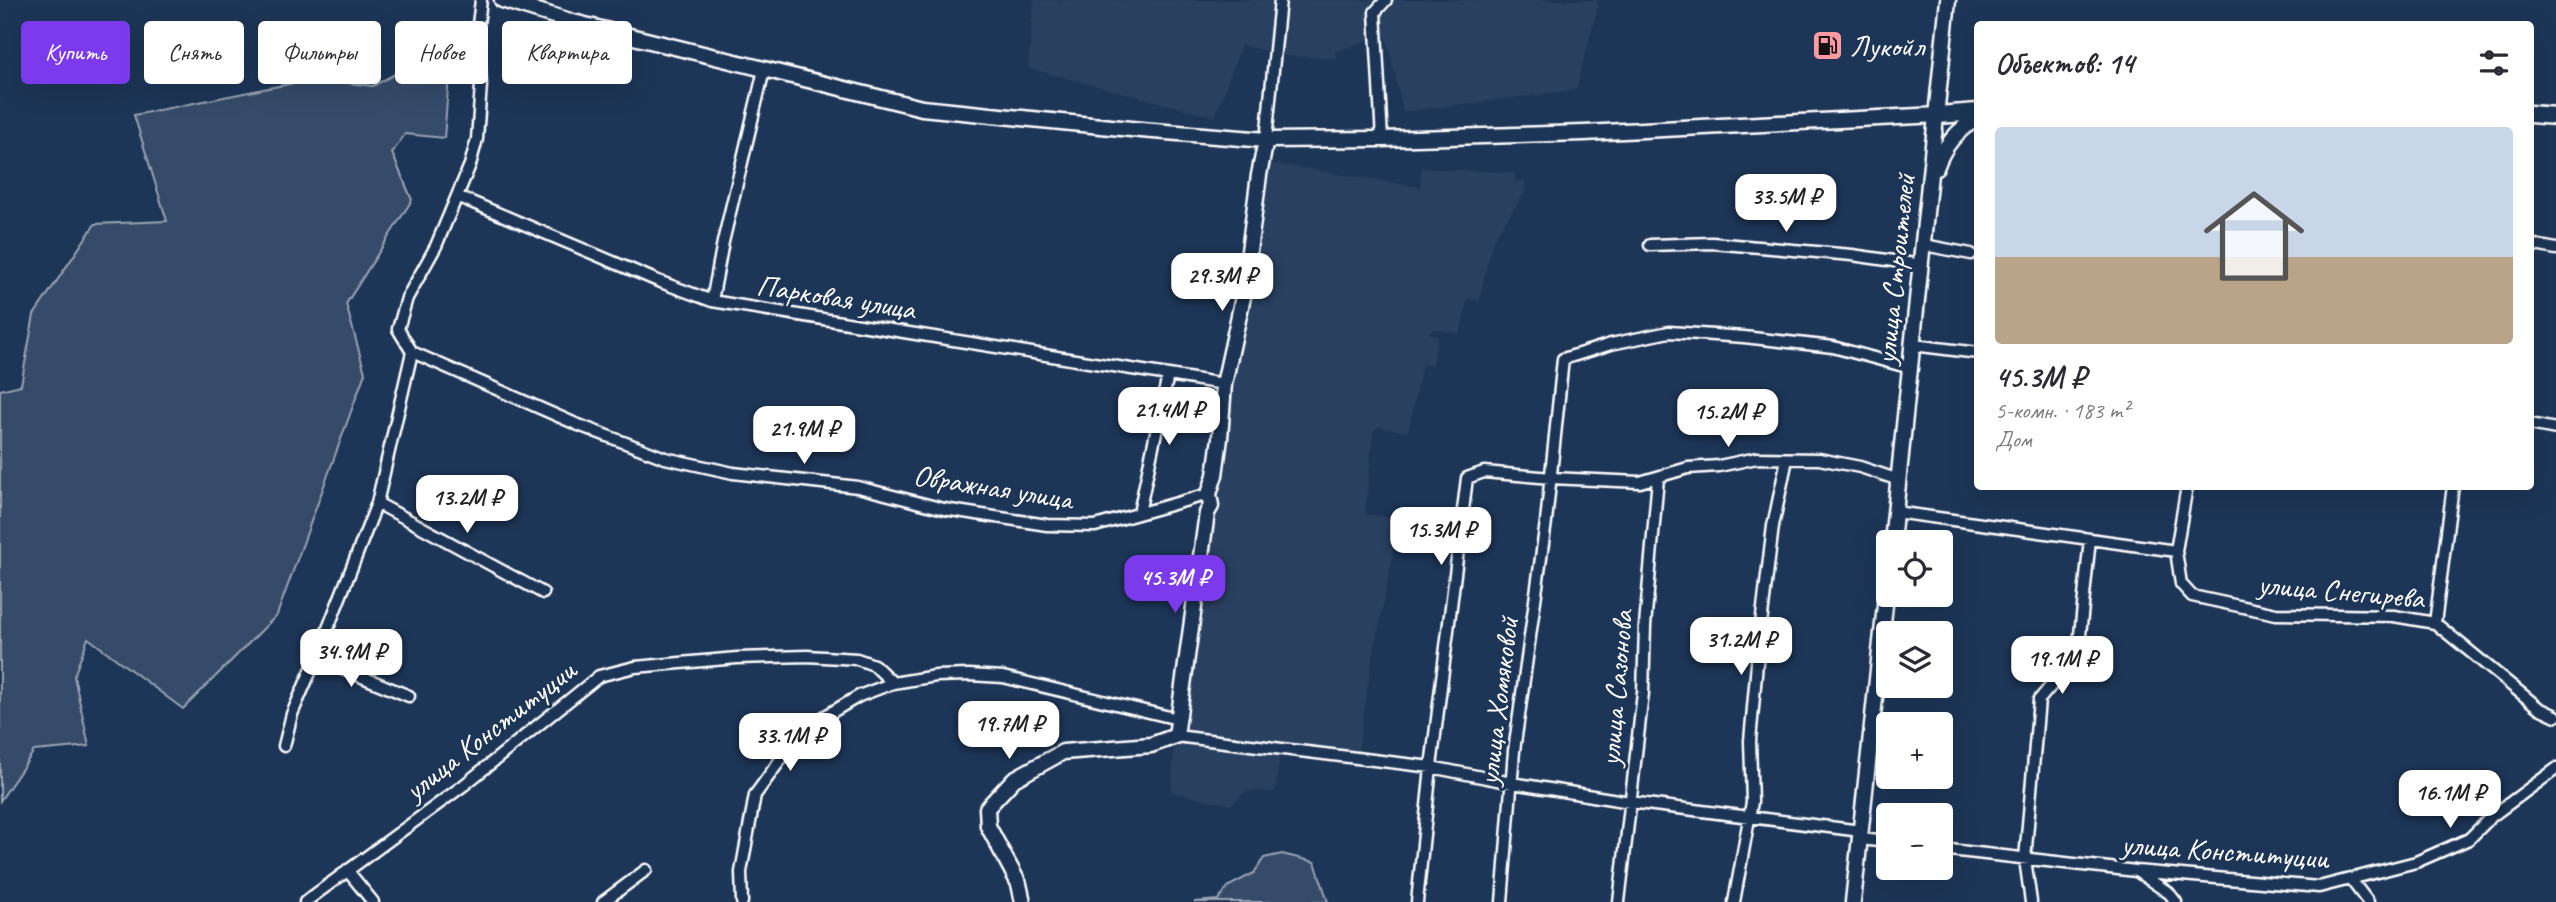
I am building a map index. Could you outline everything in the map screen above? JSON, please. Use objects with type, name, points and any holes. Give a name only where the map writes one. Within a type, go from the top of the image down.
[{"type":"main road","points":[[502,0],[572,22],[922,108],[1266,140],[1584,133],[1974,112]]},
{"type":"main road","name":"улица Строителей","points":[[1893,530],[1948,0]]},
{"type":"main road","points":[[2534,114],[2556,116]]},
{"type":"main road","points":[[1930,183],[1945,149],[1956,135],[1974,121]]},
{"type":"main road","points":[[1023,902],[1019,884],[988,826],[987,808],[1010,782],[1063,752],[1151,745],[1176,736],[1206,513],[1211,506],[1209,494],[1215,475],[1224,384],[1243,297],[1266,140]]},
{"type":"main road","points":[[1853,902],[1885,607]]},
{"type":"street","points":[[285,746],[292,714],[377,503],[412,352],[398,329],[407,298],[436,246],[477,139],[481,85],[477,33],[481,0]]},
{"type":"street","points":[[1266,140],[1280,0]]},
{"type":"street","points":[[1382,139],[1375,12],[1386,0]]},
{"type":"street","points":[[712,301],[723,242],[764,70]]},
{"type":"street","name":"Парковая улица","points":[[457,196],[712,301],[1224,384]]},
{"type":"street","points":[[1650,245],[1712,243],[1852,255],[1922,265]]},
{"type":"street","points":[[1924,245],[1971,254]]},
{"type":"street","points":[[2534,245],[2556,249]]},
{"type":"street","name":"улица Хомяковой","points":[[1502,902],[1512,783],[1551,478],[1563,359],[1611,344],[1669,332],[1833,347],[1911,368]]},
{"type":"street","points":[[1913,345],[1974,353]]},
{"type":"street","name":"Овражная улица","points":[[412,352],[576,424],[665,458],[733,473],[858,487],[944,509],[1047,525],[1095,526],[1209,494]]},
{"type":"street","points":[[1139,513],[1168,375]]},
{"type":"street","points":[[2534,425],[2556,429]]},
{"type":"street","points":[[1417,902],[1467,478],[1484,472],[1640,482],[1688,468],[1719,466],[1757,458],[1787,458],[1819,459],[1860,467],[1899,480]]},
{"type":"street","points":[[1734,902],[1752,802],[1750,741],[1759,641],[1773,526],[1787,458]]},
{"type":"street","name":"улица Сазонова","points":[[1619,902],[1643,692],[1645,626],[1658,478]]},
{"type":"street","points":[[1895,512],[2176,551],[2186,490]]},
{"type":"street","points":[[2435,623],[2452,490]]},
{"type":"street","points":[[377,503],[543,593]]},
{"type":"street","points":[[2032,902],[2025,859],[2039,700],[2078,654],[2090,539]]},
{"type":"street","name":"улица Снегирева","points":[[2176,551],[2181,584],[2192,596],[2276,614],[2394,616],[2435,623],[2539,708],[2556,716]]},
{"type":"street","points":[[321,647],[333,665],[409,696]]},
{"type":"street","name":"улица Конституции","points":[[305,902],[474,777],[599,676],[646,666],[737,658],[807,656],[857,659],[874,665],[893,683]]},
{"type":"street","points":[[742,902],[741,872],[755,795],[802,730],[859,696],[893,683],[936,676],[1003,677],[1178,719]]},
{"type":"street","points":[[1176,736],[1431,767],[1512,783],[1630,802],[1750,816],[1876,839]]},
{"type":"street","name":"улица Конституции","points":[[1953,850],[2136,871],[2319,887],[2352,881],[2416,862],[2469,839],[2492,816],[2556,769]]},
{"type":"street","points":[[347,870],[373,902]]},
{"type":"street","points":[[603,902],[646,870]]},
{"type":"street","points":[[2136,871],[2169,893],[2176,902]]},
{"type":"street","points":[[2352,881],[2368,902]]},
{"type":"shaded area","points":[[1034,0],[1597,0],[1598,6],[1576,90],[1403,112],[1387,39],[1370,39],[1335,52],[1336,58],[1286,56],[1241,45],[1215,117],[1028,68]]},
{"type":"shaded area","points":[[395,74],[395,84],[448,84],[444,138],[405,134],[392,153],[412,200],[346,304],[365,373],[277,615],[183,709],[88,638],[74,676],[89,746],[34,751],[0,801],[0,390],[21,385],[34,315],[95,224],[167,221],[134,115],[289,84],[373,86]]},
{"type":"shaded area","points":[[1269,163],[1420,187],[1421,168],[1515,173],[1515,181],[1525,181],[1525,192],[1493,240],[1479,300],[1468,298],[1460,334],[1434,328],[1429,333],[1438,336],[1432,366],[1422,364],[1408,432],[1378,427],[1373,432],[1365,514],[1400,519],[1371,666],[1356,766],[1280,755],[1275,792],[1246,791],[1231,805],[1171,792],[1176,712],[1201,516],[1238,294],[1254,172],[1268,177]]},
{"type":"shaded area","points":[[1282,854],[1315,862],[1328,902],[1194,902],[1218,900],[1229,886],[1254,873],[1264,858]]},
{"type":"place","name":"Лукойл","points":[[1827,46]]}]
